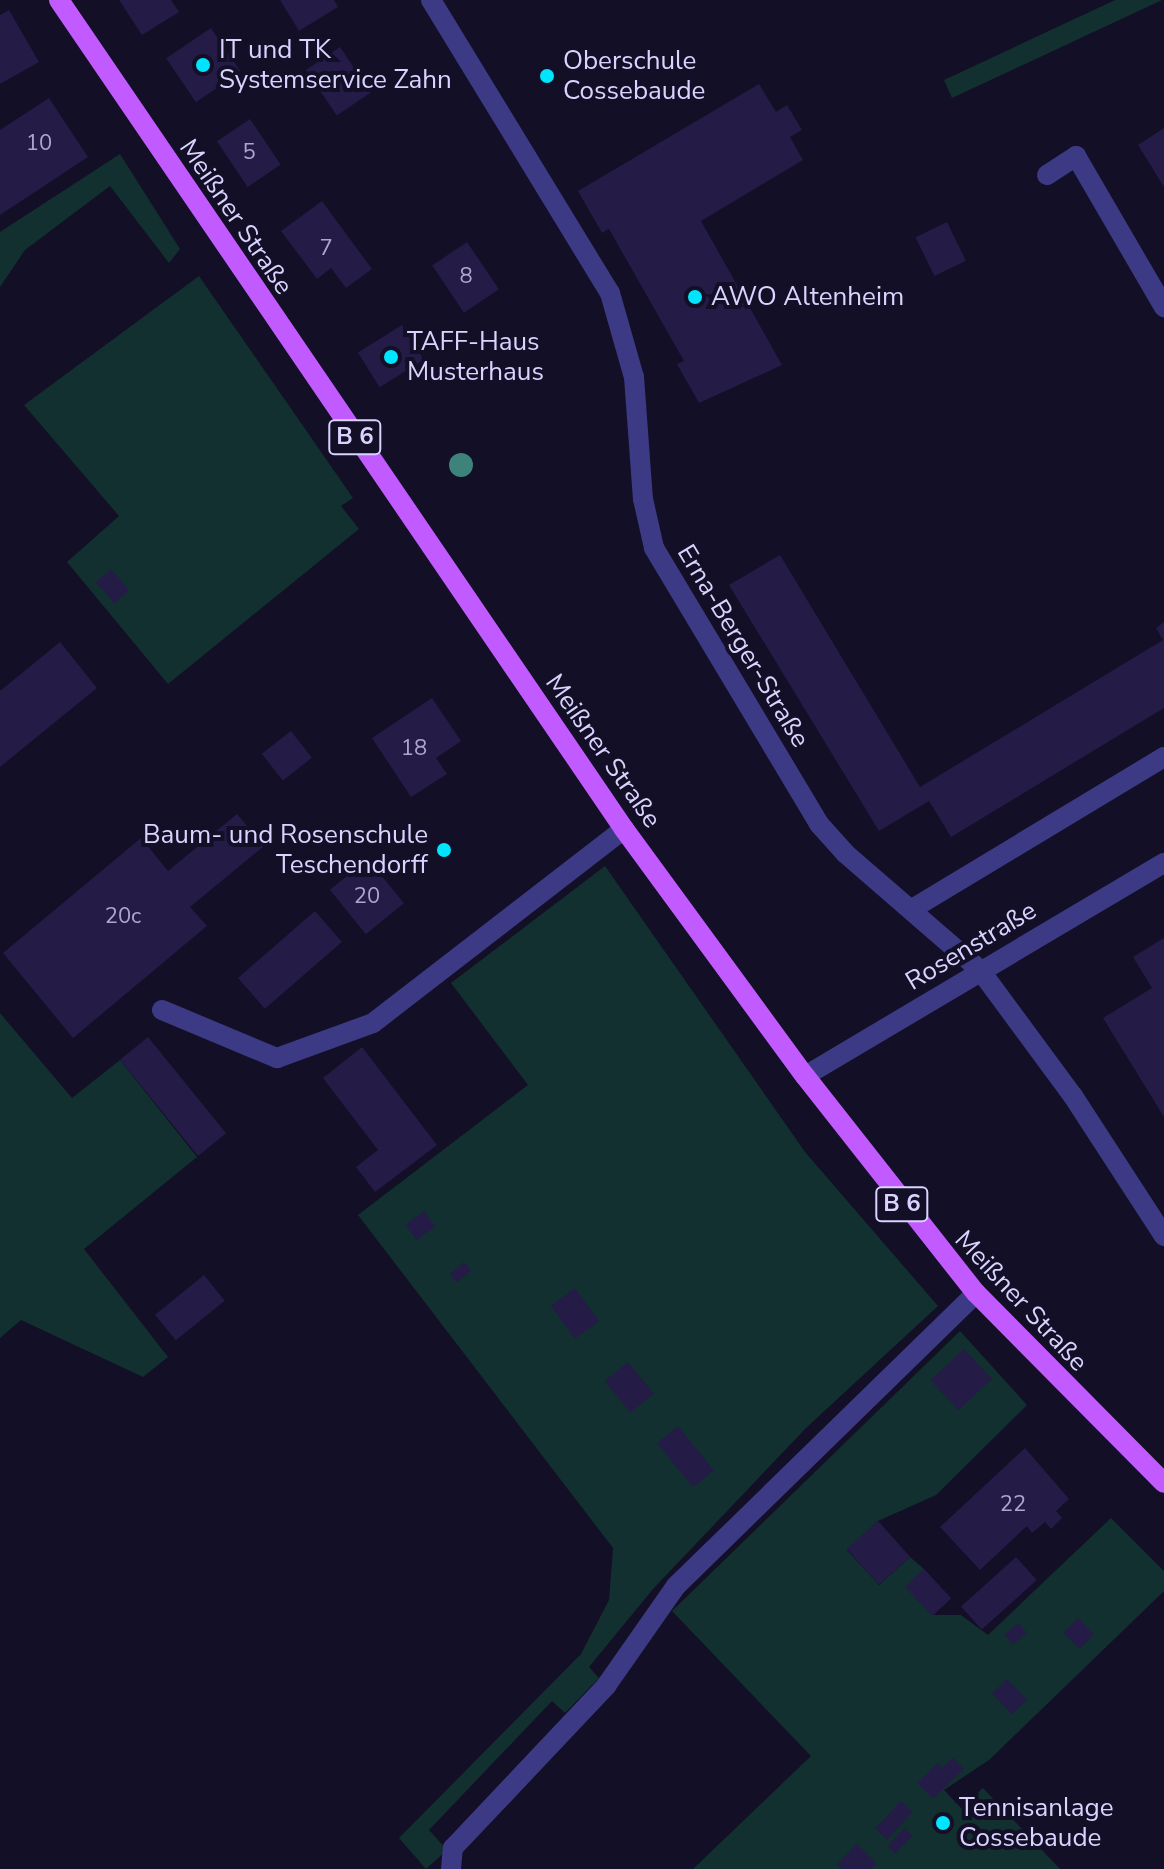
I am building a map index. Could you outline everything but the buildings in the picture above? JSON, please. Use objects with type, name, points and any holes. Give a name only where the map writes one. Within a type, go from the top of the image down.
[{"type":"main road","name":"Meißner Straße","points":[[59,0],[624,829],[805,1076],[976,1293],[1164,1483]]},
{"type":"street","name":"Erna-Berger-Straße","points":[[431,0],[610,293],[634,377],[643,499],[654,548],[819,824],[980,970],[1073,1096],[1164,1236]]},
{"type":"street","points":[[1047,175],[1076,156],[1164,307]]},
{"type":"street","points":[[912,909],[1164,757]]},
{"type":"street","points":[[162,1010],[277,1058],[373,1023],[624,829]]},
{"type":"street","name":"Rosenstraße","points":[[805,1076],[1164,863]]},
{"type":"street","points":[[451,1869],[453,1848],[606,1686],[676,1586],[976,1293]]},
{"type":"green space","points":[[1115,0],[1162,0],[952,98],[944,80]]},
{"type":"green space","points":[[120,154],[180,249],[169,263],[110,186],[25,250],[0,287],[0,232]]},
{"type":"green space","points":[[199,276],[353,498],[341,506],[359,529],[168,684],[67,562],[119,516],[24,405]]},
{"type":"green space","points":[[605,866],[805,1152],[938,1306],[806,1428],[653,1589],[589,1667],[599,1678],[565,1713],[552,1701],[429,1830],[447,1850],[426,1869],[399,1838],[581,1654],[609,1600],[613,1548],[358,1215],[528,1085],[451,983]]},
{"type":"green space","points":[[0,1013],[72,1098],[120,1060],[197,1157],[84,1249],[168,1357],[143,1377],[21,1320],[0,1338]]},
{"type":"green space","points":[[960,1331],[1027,1405],[936,1495],[878,1521],[847,1550],[879,1585],[910,1557],[924,1569],[906,1587],[932,1615],[961,1615],[988,1635],[1111,1518],[1164,1571],[1164,1591],[989,1760],[944,1790],[961,1808],[983,1788],[1060,1869],[693,1869],[811,1756],[672,1611]]},
{"type":"place","name":"IT und TK Systemservice Zahn","points":[[203,65]]},
{"type":"place","name":"Oberschule Cossebaude","points":[[547,76]]},
{"type":"place","name":"AWO Altenheim","points":[[695,297]]},
{"type":"place","name":"TAFF-Haus Musterhaus","points":[[391,357]]},
{"type":"place","name":"Baum- und Rosenschule Teschendorff","points":[[444,850]]},
{"type":"place","name":"Tennisanlage Cossebaude","points":[[943,1823]]}]
